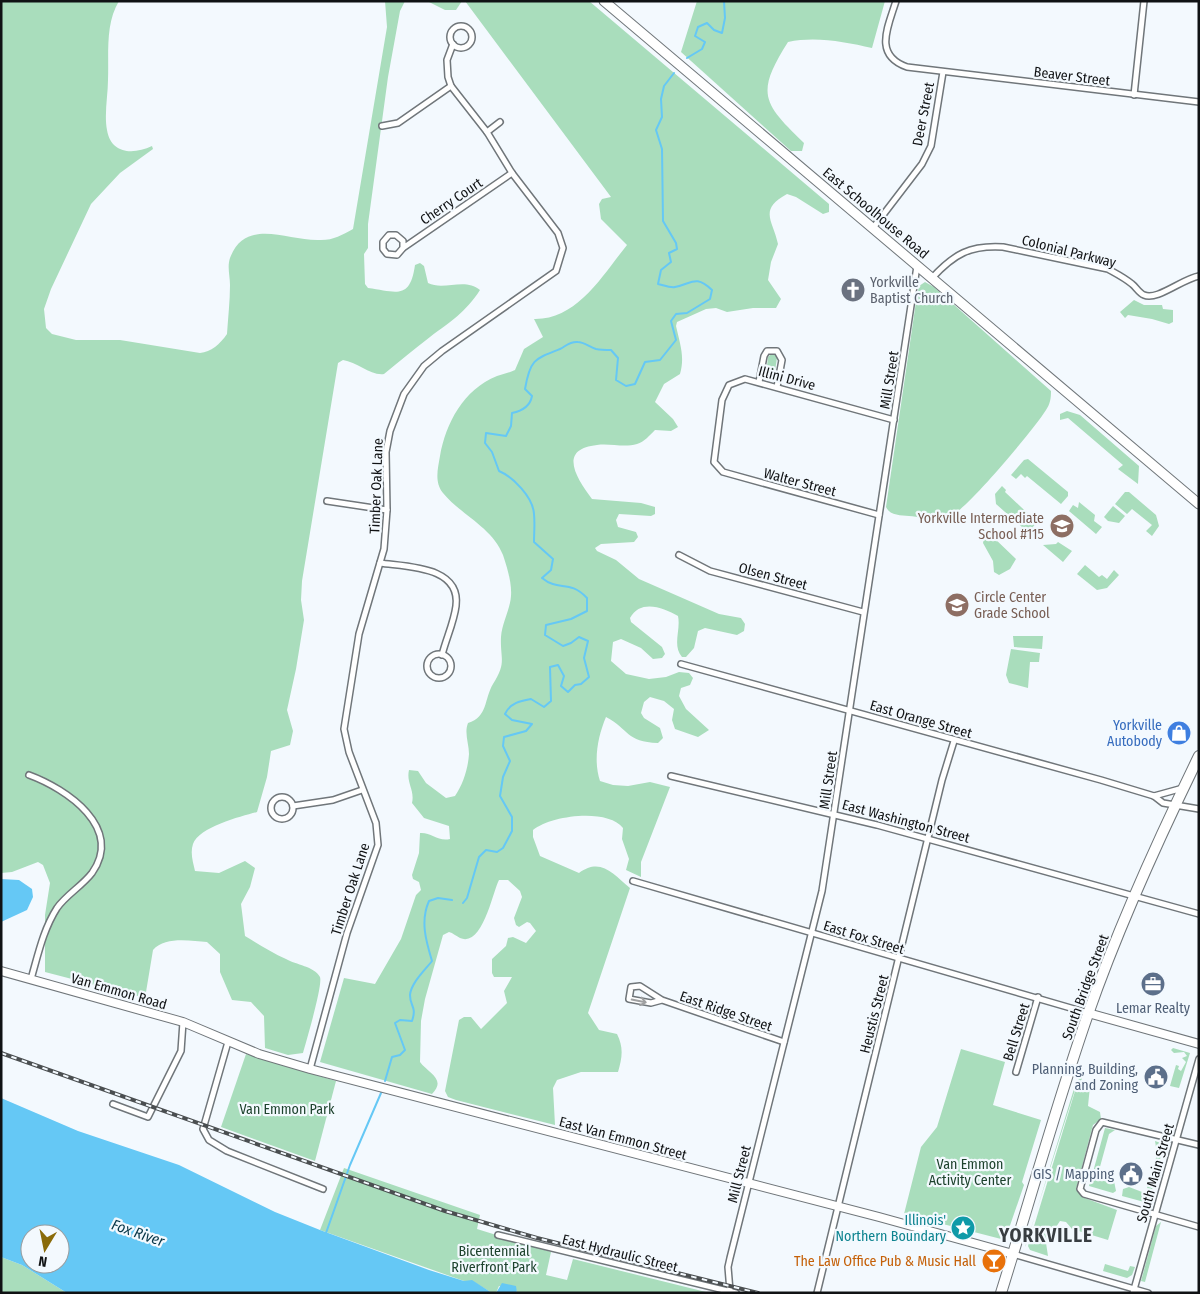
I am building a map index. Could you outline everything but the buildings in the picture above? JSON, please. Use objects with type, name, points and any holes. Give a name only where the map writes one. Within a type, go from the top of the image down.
[{"type":"highway","name":"South Bridge Street","points":[[1001,1293],[1088,1013],[1134,896],[1199,756]]},
{"type":"main road","name":"East Schoolhouse Road","points":[[609,3],[668,56],[1199,504]]},
{"type":"street","name":"Deer Street","points":[[873,228],[925,158],[934,129],[943,72],[907,67],[896,63],[889,55],[885,45],[886,34],[896,1]]},
{"type":"street","points":[[1134,95],[1144,1]]},
{"type":"street","points":[[382,126],[398,123],[451,86],[447,60],[453,44],[450,36],[453,30],[461,26],[467,28],[472,37],[469,44],[463,47],[453,44]]},
{"type":"street","name":"Beaver Street","points":[[943,72],[1199,102]]},
{"type":"street","name":"Timber Oak Lane","points":[[310,1069],[346,933],[378,845],[376,823],[362,790],[346,742],[344,729],[359,634],[386,538],[386,452],[390,431],[404,394],[414,379],[442,351],[548,277],[560,264],[563,248],[558,233],[512,173],[487,132],[451,86]]},
{"type":"street","points":[[487,132],[500,122]]},
{"type":"street","name":"Cherry Court","points":[[403,248],[403,241],[396,235],[389,235],[382,242],[382,249],[390,256],[397,256],[403,248],[512,173]]},
{"type":"street","name":"Colonial Parkway","points":[[932,278],[954,256],[986,246],[1003,247],[1108,269],[1123,277],[1142,294],[1149,297],[1156,296],[1180,282],[1199,276]]},
{"type":"street","name":"Mill Street","points":[[733,1292],[728,1267],[822,891],[917,265]]},
{"type":"street","points":[[759,382],[764,356],[767,351],[778,351],[782,360],[777,387]]},
{"type":"street","name":"Illini Drive","points":[[718,468],[714,462],[722,400],[726,389],[739,380],[759,382],[894,420]]},
{"type":"street","name":"Walter Street","points":[[718,468],[722,472],[879,514]]},
{"type":"street","points":[[327,501],[387,510]]},
{"type":"street","name":"Olsen Street","points":[[679,555],[710,571],[863,612]]},
{"type":"street","points":[[380,563],[434,572],[447,579],[456,593],[456,606],[442,655]]},
{"type":"street","points":[[442,655],[450,662],[450,669],[444,677],[435,677],[428,671],[428,662],[432,657],[442,655]]},
{"type":"street","name":"East Orange Street","points":[[681,664],[1154,796],[1163,803],[1199,809]]},
{"type":"street","name":"Heustis Street","points":[[817,1293],[942,780],[954,741]]},
{"type":"street","points":[[29,775],[47,782],[70,796],[91,816],[102,835],[102,850],[91,874],[59,906],[48,924],[31,979]]},
{"type":"street","name":"East Washington Street","points":[[671,776],[835,814],[1199,914]]},
{"type":"street","points":[[1154,796],[1183,788]]},
{"type":"street","points":[[293,806],[333,800],[362,790]]},
{"type":"street","points":[[280,797],[287,798],[293,806],[292,813],[284,819],[277,818],[271,810],[274,800],[280,797]]},
{"type":"street","name":"East Fox Street","points":[[634,881],[899,960],[1038,997],[1088,1013]]},
{"type":"street","name":"Van Emmon Road","points":[[1,970],[183,1022],[212,1033],[228,1042]]},
{"type":"street","name":"East Ridge Street","points":[[662,1000],[640,1002],[629,999],[628,995],[631,987],[640,986],[662,1000],[784,1042]]},
{"type":"street","name":"Bell Street","points":[[1016,1072],[1038,997]]},
{"type":"street","points":[[1088,1013],[1199,1044]]},
{"type":"street","points":[[113,1104],[148,1116],[181,1051],[183,1022]]},
{"type":"street","points":[[228,1042],[203,1129],[209,1140],[227,1151],[323,1189]]},
{"type":"street","name":"East Van Emmon Street","points":[[228,1042],[259,1054],[310,1069],[1013,1254]]},
{"type":"street","name":"South Main Street","points":[[1134,1290],[1199,1059]]},
{"type":"street","points":[[1199,1145],[1102,1122],[1096,1130],[1080,1189],[1084,1194],[1199,1227]]},
{"type":"street","name":"East Hydraulic Street","points":[[498,1235],[733,1292]]},
{"type":"street","points":[[1013,1254],[1148,1293]]},
{"type":"green space","points":[[1,1],[119,1],[112,19],[109,39],[107,130],[109,138],[118,148],[138,151],[152,146],[153,149],[120,173],[91,204],[51,289],[44,309],[46,328],[52,334],[76,340],[120,340],[200,353],[215,347],[227,334],[230,291],[229,265],[230,258],[237,245],[246,238],[257,234],[326,240],[338,237],[353,229],[387,27],[385,1],[405,1],[400,11],[388,77],[368,224],[368,248],[364,254],[365,284],[368,288],[394,292],[406,289],[413,276],[415,265],[420,263],[424,266],[428,283],[441,286],[461,284],[474,286],[480,290],[469,305],[457,316],[384,374],[374,373],[348,361],[343,360],[338,363],[302,581],[301,600],[304,620],[287,710],[293,731],[290,745],[271,751],[267,777],[257,812],[222,823],[203,832],[193,844],[192,851],[195,871],[219,873],[245,861],[255,868],[250,887],[241,904],[245,936],[290,961],[314,970],[320,977],[317,1002],[303,1053],[288,1055],[265,1048],[264,1016],[251,1002],[232,1000],[220,972],[220,954],[207,942],[171,941],[153,950],[145,998],[45,972],[45,915],[50,883],[43,865],[38,862],[12,872],[1,873]]},
{"type":"green space","points":[[427,1],[462,1],[456,10],[445,10]]},
{"type":"green space","points":[[465,1],[589,1],[829,204],[829,212],[823,214],[796,197],[787,194],[773,205],[770,216],[778,244],[771,262],[768,280],[781,299],[776,308],[753,308],[727,312],[716,308],[706,309],[677,322],[676,326],[682,356],[680,374],[664,384],[655,402],[673,419],[678,427],[671,431],[655,430],[637,444],[622,446],[597,445],[585,448],[577,452],[574,459],[576,474],[592,499],[641,503],[655,507],[655,514],[651,516],[619,514],[616,520],[618,527],[636,532],[638,537],[634,542],[601,544],[595,548],[597,551],[616,560],[639,579],[719,614],[741,618],[745,624],[744,631],[737,635],[705,628],[698,631],[694,648],[686,657],[682,657],[677,642],[678,616],[652,606],[640,608],[630,618],[631,622],[662,647],[665,654],[662,658],[653,659],[641,648],[621,639],[613,642],[611,661],[626,674],[649,679],[666,677],[679,672],[689,673],[693,678],[690,685],[681,688],[679,696],[686,709],[709,730],[698,737],[675,729],[672,720],[674,709],[664,701],[650,697],[644,702],[641,713],[644,718],[660,728],[663,738],[658,743],[634,737],[606,717],[597,748],[597,765],[600,781],[613,785],[628,786],[650,782],[670,787],[641,862],[641,877],[626,870],[629,859],[622,839],[623,828],[616,822],[593,816],[579,816],[553,821],[533,830],[533,837],[540,856],[579,873],[587,868],[600,867],[606,869],[630,888],[588,1013],[599,1030],[617,1034],[622,1053],[618,1072],[581,1072],[557,1080],[553,1088],[555,1125],[456,1100],[448,1097],[445,1091],[459,1020],[464,1017],[471,1017],[481,1029],[507,1003],[504,991],[512,977],[494,977],[492,973],[492,959],[506,946],[508,938],[513,937],[526,943],[536,931],[527,922],[519,927],[516,925],[514,918],[522,897],[520,891],[508,880],[499,880],[486,916],[475,935],[468,939],[460,938],[449,932],[443,935],[425,999],[421,1021],[420,1062],[435,1076],[438,1084],[432,1094],[320,1062],[344,978],[375,984],[401,939],[416,895],[421,890],[419,882],[413,879],[412,875],[419,853],[420,833],[446,840],[450,839],[449,826],[424,818],[412,803],[409,770],[418,771],[426,783],[446,798],[455,796],[463,781],[468,765],[469,754],[466,731],[468,723],[479,716],[485,707],[502,661],[501,637],[511,596],[509,575],[503,555],[492,537],[450,501],[440,489],[438,470],[447,432],[458,409],[475,390],[497,376],[515,370],[524,349],[543,337],[534,319],[549,317],[563,312],[576,304],[598,282],[627,245],[601,219],[599,204],[602,199],[611,197]]},
{"type":"green space","points":[[697,1],[885,1],[872,48],[820,40],[788,42],[771,74],[768,97],[780,118],[804,143],[802,151],[791,151],[681,52]]},
{"type":"green space","points":[[925,282],[934,287],[1051,391],[1050,401],[1046,410],[984,486],[957,512],[948,518],[939,520],[896,514],[890,512],[886,507],[917,295],[919,286]]},
{"type":"green space","points":[[1134,300],[1144,305],[1162,305],[1163,309],[1173,310],[1173,322],[1169,324],[1128,315],[1125,318],[1120,312]]},
{"type":"green space","points":[[771,354],[775,354],[777,358],[774,377],[770,380],[766,375],[768,357]]},
{"type":"green space","points":[[1067,411],[1080,415],[1139,466],[1138,484],[1118,469],[1123,465],[1068,418],[1060,420],[1060,414]]},
{"type":"green space","points":[[1028,459],[1068,492],[1068,496],[1061,504],[1027,476],[1025,478],[1021,474],[1016,479],[1011,475],[1024,460]]},
{"type":"green space","points":[[1002,486],[1006,490],[1005,492],[1037,522],[1032,528],[1034,532],[1031,535],[996,504],[995,494]]},
{"type":"green space","points":[[1125,492],[1129,492],[1156,515],[1159,526],[1152,536],[1146,531],[1152,525],[1132,509],[1127,514],[1115,504]]},
{"type":"green space","points":[[1079,502],[1095,515],[1094,521],[1102,527],[1096,534],[1069,511],[1073,505],[1078,508]]},
{"type":"green space","points":[[1113,506],[1125,516],[1119,523],[1108,521],[1104,517]]},
{"type":"green space","points":[[992,536],[1016,559],[1010,569],[999,575],[994,572],[993,561],[983,543],[984,538]]},
{"type":"green space","points":[[1058,542],[1072,551],[1063,562],[1043,545],[1056,544]]},
{"type":"green space","points":[[1085,565],[1099,577],[1102,575],[1107,579],[1114,570],[1119,575],[1107,588],[1097,590],[1077,574]]},
{"type":"green space","points":[[1013,636],[1043,636],[1042,649],[1014,647]]},
{"type":"green space","points":[[1011,649],[1040,653],[1039,662],[1030,662],[1028,688],[1009,683],[1006,675]]},
{"type":"green space","points":[[1173,1048],[1190,1053],[1179,1088],[1170,1086],[1176,1065],[1179,1066],[1178,1069],[1181,1071],[1186,1062],[1182,1058],[1187,1056],[1184,1052],[1174,1053],[1171,1050]]},
{"type":"green space","name":"Van Emmon Activity Center","points":[[961,1049],[1005,1062],[993,1105],[1041,1120],[1022,1182],[1024,1185],[1005,1240],[904,1214],[921,1147],[937,1127]]},
{"type":"green space","name":"Van Emmon Park","points":[[246,1054],[336,1081],[315,1161],[221,1127]]},
{"type":"green space","points":[[1082,1077],[1081,1083],[1090,1086],[1088,1106],[1100,1112],[1101,1119],[1093,1125],[1076,1189],[1082,1197],[1117,1210],[1108,1240],[1072,1229],[1066,1222],[1060,1221],[1046,1243],[1048,1256],[1030,1250],[1028,1246],[1079,1078]]},
{"type":"green space","points":[[1077,1079],[1075,1090],[1036,1213]]},
{"type":"green space","points":[[1105,1128],[1115,1130],[1109,1134],[1098,1174],[1093,1172]]},
{"type":"green space","points":[[1155,1141],[1164,1144],[1152,1190],[1147,1188],[1159,1148],[1156,1147]]},
{"type":"green space","name":"Bicentennial Riverfront Park","points":[[344,1168],[480,1215],[477,1229],[551,1252],[546,1275],[567,1280],[573,1259],[710,1293],[517,1293],[517,1291],[499,1286],[496,1293],[492,1293],[474,1282],[464,1281],[320,1230]]},
{"type":"green space","points":[[1091,1178],[1114,1181],[1116,1191],[1113,1193],[1089,1186]]},
{"type":"green space","points":[[1129,1187],[1150,1195],[1148,1203],[1122,1196],[1123,1189]]},
{"type":"green space","points":[[1161,1222],[1145,1282],[1141,1281],[1156,1226]]},
{"type":"green space","points":[[1,1257],[20,1264],[20,1274],[36,1274],[67,1293],[1,1293]]},
{"type":"green space","points":[[1105,1264],[1128,1271],[1130,1266],[1135,1267],[1132,1275],[1127,1278],[1103,1271]]},
{"type":"water","points":[[1,879],[19,880],[32,889],[33,897],[27,910],[1,922]]},
{"type":"water","name":"Fox River","points":[[1,1098],[78,1131],[179,1165],[275,1212],[320,1230],[429,1270],[464,1281],[472,1280],[492,1293],[67,1293],[36,1274],[70,1274],[70,1224],[20,1224],[20,1264],[1,1257]]},
{"type":"water","points":[[502,1283],[516,1286],[517,1293],[496,1293]]},
{"type":"waterway","points":[[687,58],[702,49],[705,42],[695,36],[698,27],[707,23],[714,30],[722,33],[725,18],[724,1]]},
{"type":"waterway","points":[[463,903],[467,898],[479,857],[486,850],[497,852],[503,848],[512,831],[512,817],[500,796],[503,777],[510,761],[503,746],[504,737],[526,731],[532,724],[512,720],[505,714],[507,710],[516,703],[531,699],[544,707],[551,701],[550,667],[558,665],[564,676],[561,686],[568,692],[575,685],[581,684],[589,677],[584,658],[588,641],[579,637],[563,646],[545,635],[546,625],[571,619],[587,611],[587,598],[575,589],[554,584],[542,578],[551,570],[553,559],[534,542],[534,514],[530,501],[516,483],[499,471],[492,452],[485,443],[486,433],[506,436],[511,426],[512,413],[522,410],[527,406],[532,396],[525,389],[531,366],[544,355],[575,342],[596,349],[611,350],[618,358],[616,380],[626,386],[635,384],[645,362],[660,360],[676,340],[671,321],[676,314],[687,313],[710,299],[712,290],[701,282],[694,281],[673,287],[658,284],[661,270],[671,262],[669,253],[677,249],[676,243],[663,221],[662,149],[656,130],[662,117],[661,99],[664,86],[674,73]]},
{"type":"waterway","points":[[385,1081],[392,1057],[400,1055],[405,1050],[395,1023],[400,1020],[412,1021],[414,1009],[410,999],[411,990],[432,961],[424,924],[426,908],[429,901],[438,898],[452,900]]},
{"type":"waterway","points":[[326,1233],[350,1165],[381,1093]]},
{"type":"railway","points":[[1,1053],[445,1211],[537,1238],[758,1293]]},
{"type":"place","name":"Yorkville Baptist Church","points":[[853,290]]},
{"type":"place","name":"Yorkville Intermediate School #115","points":[[1062,526]]},
{"type":"place","name":"Circle Center Grade School","points":[[957,605]]},
{"type":"place","name":"Yorkville Autobody","points":[[1179,733]]},
{"type":"place","name":"Lemar Realty","points":[[1153,984]]},
{"type":"place","name":"Planning, Building, and Zoning","points":[[1156,1077]]},
{"type":"place","name":"GIS / Mapping","points":[[1131,1174]]},
{"type":"place","name":"Illinois' Northern Boundary","points":[[963,1228]]},
{"type":"place","name":"The Law Office Pub & Music Hall","points":[[994,1261]]},
{"type":"district","name":"YORKVILLE","points":[[1046,1235]]}]
